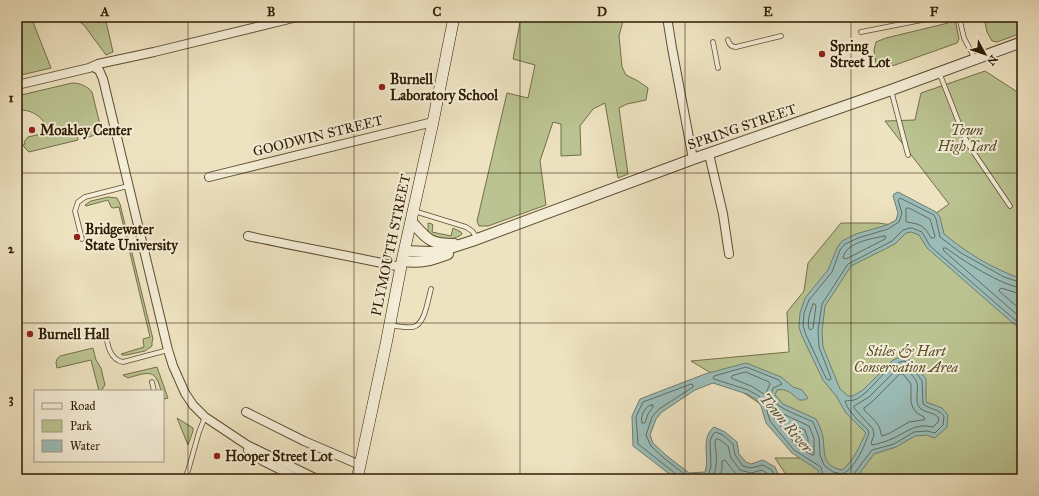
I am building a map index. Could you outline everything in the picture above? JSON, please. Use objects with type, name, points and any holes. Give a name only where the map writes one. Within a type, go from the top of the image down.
[{"type":"main road","name":"PLYMOUTH STREET","points":[[357,479],[454,17]]},
{"type":"street","points":[[17,85],[93,67],[98,64],[169,49],[297,17]]},
{"type":"street","points":[[667,17],[693,159]]},
{"type":"street","name":"SPRING STREET","points":[[403,260],[441,251],[475,240],[693,159],[1021,44]]},
{"type":"street","points":[[93,67],[99,70],[102,79],[168,350],[173,366],[185,393],[192,405],[205,417],[256,457],[299,479]]},
{"type":"street","name":"GOODWIN STREET","points":[[209,177],[433,122]]},
{"type":"street","points":[[709,154],[724,214],[729,254]]},
{"type":"street","points":[[412,216],[423,234],[434,242],[462,244]]},
{"type":"street","points":[[248,236],[349,255],[403,260]]},
{"type":"street","name":"SPRING STREET","points":[[403,260],[426,262],[450,254],[475,240]]},
{"type":"street","points":[[246,412],[304,441],[360,465]]},
{"type":"street","points":[[224,431],[247,445],[317,479]]},
{"type":"lane","points":[[861,32],[937,17]]},
{"type":"lane","points":[[959,17],[964,38],[975,59]]},
{"type":"lane","points":[[728,40],[730,44],[736,47],[781,36]]},
{"type":"lane","points":[[713,42],[718,68]]},
{"type":"lane","points":[[938,72],[970,148],[1010,206]]},
{"type":"lane","points":[[891,90],[908,155]]},
{"type":"lane","points":[[82,239],[75,211],[78,202],[85,197],[128,186]]},
{"type":"lane","points":[[412,216],[466,227],[472,232],[475,240]]},
{"type":"lane","points":[[390,325],[413,327],[418,324],[423,319],[431,289]]},
{"type":"lane","points":[[104,329],[111,354],[118,361],[123,362],[168,350]]},
{"type":"lane","points":[[152,382],[154,390]]},
{"type":"lane","points":[[184,479],[188,471],[199,432],[205,417]]},
{"type":"green space","points":[[17,17],[31,17],[51,68],[17,76]]},
{"type":"green space","points":[[73,17],[105,17],[113,52],[106,55],[84,25]]},
{"type":"green space","points":[[521,17],[624,17],[619,36],[622,67],[626,75],[648,88],[646,100],[627,104],[619,108],[628,174],[618,178],[605,103],[593,109],[580,126],[581,155],[561,156],[561,124],[553,122],[540,161],[546,205],[488,226],[479,226],[477,221],[507,93],[528,98],[535,65],[513,59]]},
{"type":"green space","points":[[989,17],[1022,17],[1022,33],[997,42],[992,41],[987,32],[985,22]]},
{"type":"green space","points":[[952,18],[955,19],[959,39],[957,43],[895,65],[886,67],[876,64],[874,50],[876,42],[886,38],[948,23]]},
{"type":"green space","name":"Stiles & Hart Conservation Area","points":[[985,71],[1022,95],[1022,479],[789,479],[775,458],[801,458],[780,417],[741,391],[691,361],[789,352],[787,312],[804,291],[808,263],[841,223],[878,223],[915,228],[949,204],[885,121],[915,120],[921,93]]},
{"type":"green space","points":[[72,83],[83,85],[92,92],[102,133],[85,138],[83,133],[77,134],[78,140],[29,152],[23,145],[28,137],[49,132],[44,122],[37,115],[28,111],[17,110],[17,96]]},
{"type":"green space","points":[[108,197],[117,198],[120,204],[153,339],[152,346],[145,351],[126,355],[121,354],[144,347],[143,339],[150,337],[119,207],[111,207],[108,200],[85,205],[91,201]]},
{"type":"green space","points":[[428,223],[433,225],[432,232],[451,236],[453,228],[462,234],[449,239],[434,237],[428,230]]},
{"type":"green space","points":[[93,348],[96,360],[101,368],[105,385],[102,390],[99,390],[91,360],[57,368],[57,359],[60,356]]},
{"type":"green space","points":[[157,367],[168,398],[164,398],[164,390],[161,390],[158,381],[154,375],[143,374],[128,378],[123,375]]},
{"type":"green space","points":[[177,418],[193,428],[188,445]]},
{"type":"water","name":"Town River","points":[[898,192],[936,212],[940,217],[944,234],[962,248],[981,260],[1022,279],[1022,331],[927,248],[919,235],[911,232],[906,233],[895,244],[851,266],[825,306],[822,331],[823,347],[840,389],[848,396],[853,396],[863,390],[893,360],[905,355],[926,379],[926,402],[942,408],[948,415],[947,427],[935,438],[927,435],[915,436],[896,447],[874,454],[854,479],[821,479],[818,470],[792,453],[766,423],[761,406],[756,399],[747,394],[713,383],[695,390],[662,412],[656,419],[650,435],[653,443],[689,473],[705,472],[707,437],[714,427],[725,432],[737,442],[739,454],[746,462],[751,464],[763,460],[775,467],[780,479],[676,479],[633,446],[632,416],[640,399],[705,374],[746,363],[781,377],[793,387],[802,390],[808,398],[804,400],[799,400],[784,390],[777,390],[775,395],[783,404],[816,419],[823,435],[825,454],[828,462],[831,466],[842,470],[856,453],[866,433],[846,413],[836,396],[823,380],[802,336],[799,327],[800,313],[805,298],[828,270],[837,248],[842,241],[856,234],[887,225],[896,220],[898,213],[893,196]]},
{"type":"place","name":"Spring Street Lot","points":[[822,54]]},
{"type":"place","name":"Burnell Laboratory School","points":[[382,87]]},
{"type":"place","name":"Moakley Center","points":[[32,130]]},
{"type":"place","name":"Bridgewater State University","points":[[77,237]]},
{"type":"place","name":"Burnell Hall","points":[[30,334]]},
{"type":"place","name":"Hooper Street Lot","points":[[217,456]]},
{"type":"park label","name":"Town High Yard","points":[[967,138]]}]
